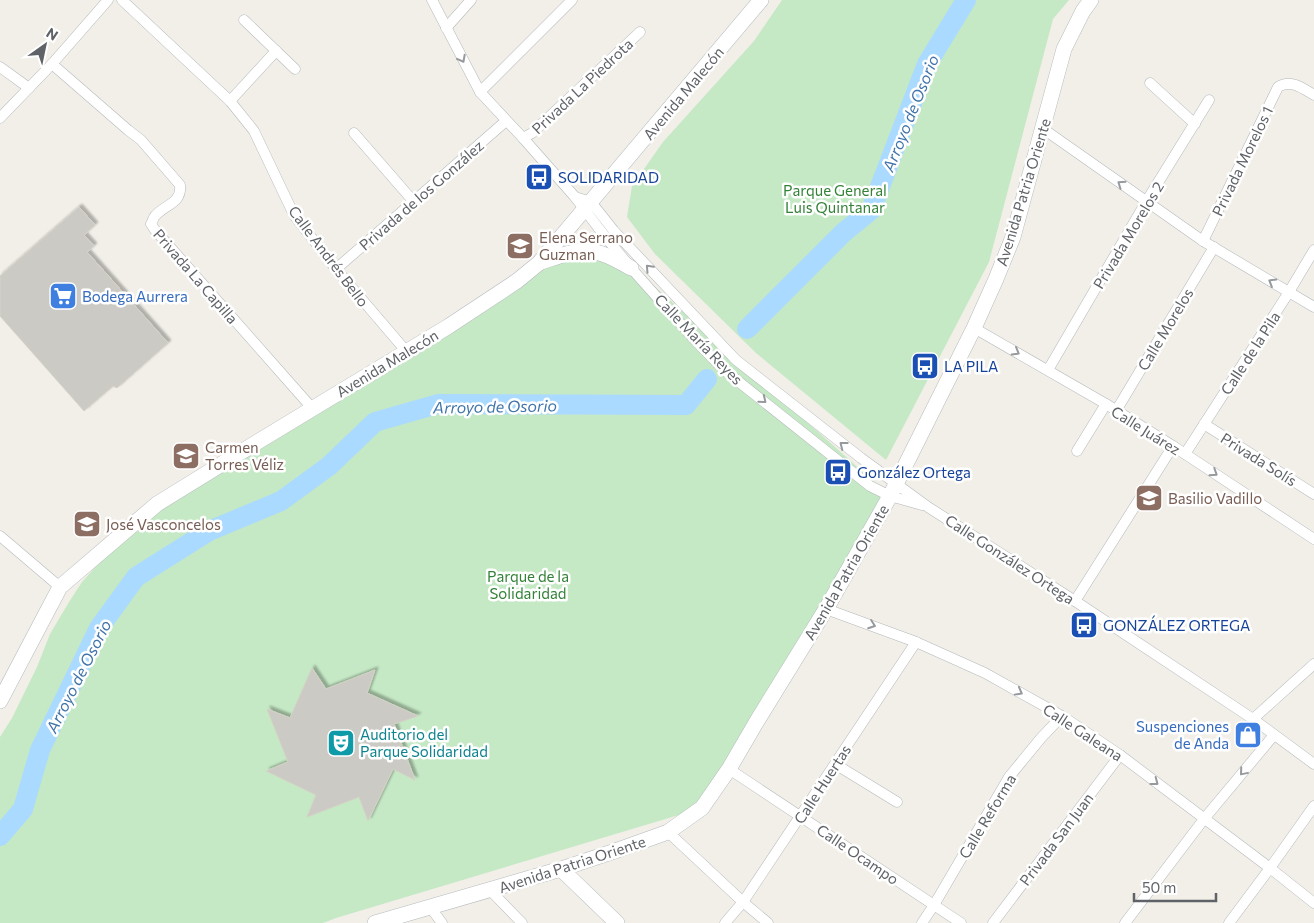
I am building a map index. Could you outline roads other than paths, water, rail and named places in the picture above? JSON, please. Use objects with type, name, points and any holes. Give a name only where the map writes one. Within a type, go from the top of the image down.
[{"type":"street","points":[[0,118],[52,64],[108,0]]},
{"type":"street","name":"Calle Andrés Bello","points":[[122,0],[230,101],[254,131],[294,215],[336,269],[406,351]]},
{"type":"street","name":"Calle María Reyes","points":[[432,0],[480,92],[575,197],[588,206],[614,231],[736,360],[861,458],[893,490]]},
{"type":"street","points":[[446,28],[471,0]]},
{"type":"street","points":[[480,92],[572,0]]},
{"type":"street","name":"Avenida Malecón","points":[[0,701],[60,587],[157,504],[449,326],[517,281],[539,263],[761,0]]},
{"type":"street","name":"Avenida Patria Oriente","points":[[375,923],[561,869],[668,832],[702,808],[729,770],[826,609],[893,490],[974,328],[1013,237],[1064,49],[1083,11],[1091,0]]},
{"type":"street","points":[[244,20],[295,69]]},
{"type":"street","name":"Privada La Piedrota","points":[[523,138],[532,133],[640,32]]},
{"type":"street","points":[[230,101],[276,51]]},
{"type":"street","name":"Privada La Capilla","points":[[52,64],[141,140],[180,185],[181,192],[179,197],[155,216],[151,224],[312,408]]},
{"type":"street","points":[[0,67],[30,88]]},
{"type":"street","points":[[1150,83],[1195,124]]},
{"type":"street","name":"Privada Morelos 1","points":[[1203,240],[1278,87],[1284,84],[1292,84],[1314,95]]},
{"type":"street","name":"Privada Morelos 2","points":[[1048,370],[1146,202],[1209,100]]},
{"type":"street","name":"Privada de los González","points":[[336,269],[506,121]]},
{"type":"street","points":[[1042,128],[1203,240],[1314,307]]},
{"type":"street","points":[[354,133],[414,202]]},
{"type":"street","name":"Calle María Reyes","points":[[588,206],[600,230],[631,268],[724,370],[870,486],[893,490]]},
{"type":"street","name":"Calle Morelos","points":[[1116,411],[1214,247]]},
{"type":"street","name":"Calle de la Pila","points":[[1186,454],[1314,250]]},
{"type":"street","points":[[539,263],[562,255],[587,251],[605,255],[631,268]]},
{"type":"street","name":"Calle Juárez","points":[[974,328],[1106,404],[1186,454],[1314,539]]},
{"type":"street","points":[[1078,451],[1106,404]]},
{"type":"street","name":"Privada Solís","points":[[1204,424],[1314,494]]},
{"type":"street","points":[[1075,600],[1173,446]]},
{"type":"street","name":"Calle González Ortega","points":[[893,490],[928,507],[1075,600],[1253,719],[1314,764]]},
{"type":"street","points":[[1,539],[60,587]]},
{"type":"street","name":"Calle Galeana","points":[[826,609],[916,642],[984,673],[1062,716],[1120,755],[1314,902]]},
{"type":"street","name":"Calle Huertas","points":[[725,923],[743,902],[916,642]]},
{"type":"street","points":[[1253,719],[1314,664]]},
{"type":"street","name":"Calle Reforma","points":[[922,923],[1009,778],[1041,738],[1062,716]]},
{"type":"street","points":[[1125,923],[1204,819],[1274,735]]},
{"type":"street","name":"Privada San Juan","points":[[993,923],[1120,755]]},
{"type":"street","points":[[835,764],[897,802]]},
{"type":"street","name":"Calle Ocampo","points":[[729,770],[961,923]]},
{"type":"street","points":[[1229,923],[1314,806]]},
{"type":"street","points":[[668,832],[768,923]]},
{"type":"street","points":[[561,869],[617,923]]},
{"type":"street","points":[[490,890],[522,923]]},
{"type":"street","points":[[430,907],[442,923]]},
{"type":"waterway","name":"Arroyo de Osorio","points":[[747,329],[843,233],[871,210],[927,64],[966,0]]},
{"type":"waterway","name":"Arroyo de Osorio","points":[[0,836],[23,809],[40,750],[99,628],[136,577],[209,531],[281,501],[329,466],[375,422],[438,404],[686,405],[707,379]]},
{"type":"place","name":"SOLIDARIDAD","points":[[539,177]]},
{"type":"place","name":"Elena Serrano Guzman","points":[[520,246]]},
{"type":"place","name":"Bodega Aurrera","points":[[63,296]]},
{"type":"place","name":"LA PILA","points":[[925,366]]},
{"type":"place","name":"Carmen Torres Véliz","points":[[186,456]]},
{"type":"place","name":"González Ortega","points":[[838,472]]},
{"type":"place","name":"Basilio Vadillo","points":[[1149,498]]},
{"type":"place","name":"José Vasconcelos","points":[[87,524]]},
{"type":"place","name":"GONZÁLEZ ORTEGA","points":[[1084,625]]},
{"type":"place","name":"Suspenciones de Anda","points":[[1248,735]]},
{"type":"place","name":"Auditorio del Parque Solidaridad","points":[[341,743]]},
{"type":"park label","name":"Parque General Luis Quintanar","points":[[835,198]]},
{"type":"park label","name":"Parque de la Solidaridad","points":[[528,584]]}]
